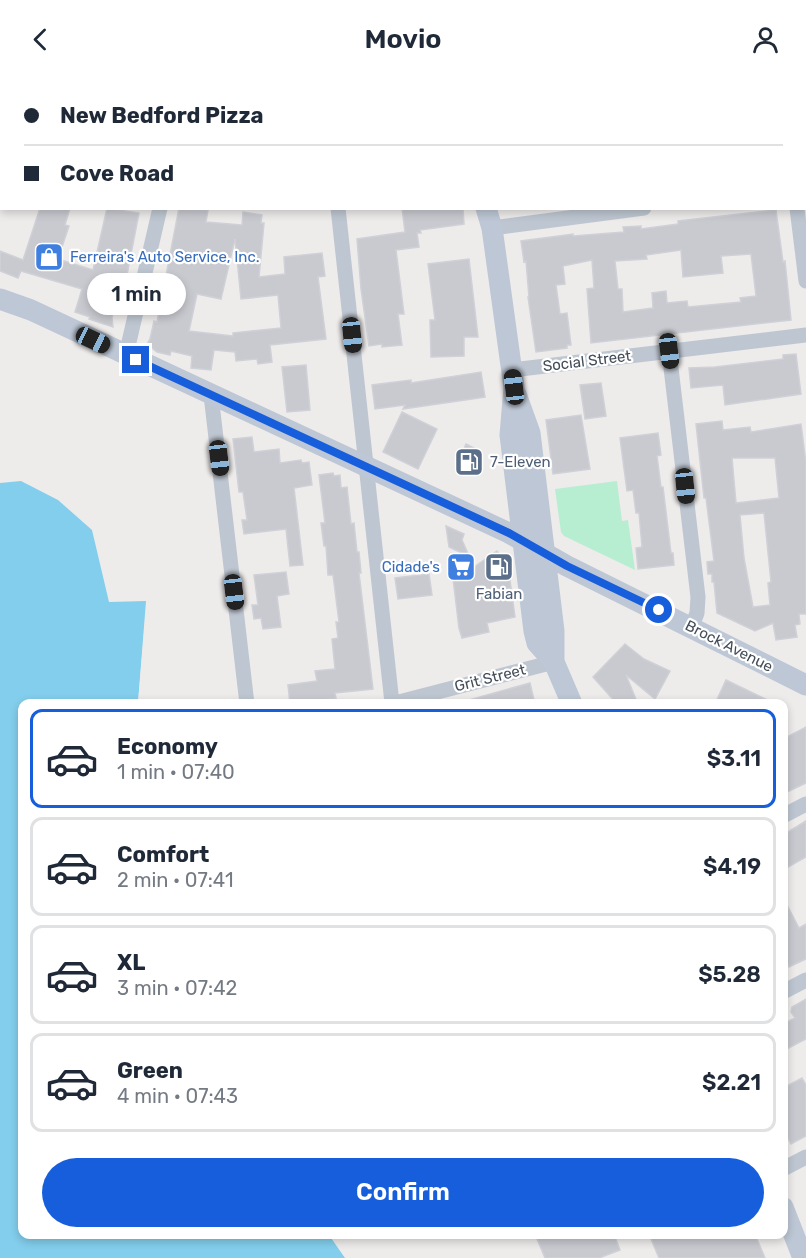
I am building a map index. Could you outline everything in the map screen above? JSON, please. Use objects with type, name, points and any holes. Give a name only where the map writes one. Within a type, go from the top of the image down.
[{"type":"main road","points":[[491,215],[513,379],[530,433],[555,638],[554,662]]},
{"type":"main road","name":"Brock Avenue","points":[[0,299],[31,310],[509,533],[544,554],[803,680]]},
{"type":"main road","points":[[513,379],[510,435],[535,637],[537,643],[554,662],[570,699]]},
{"type":"main road","points":[[788,1220],[803,1258]]},
{"type":"street","points":[[126,356],[160,210]]},
{"type":"street","points":[[338,210],[392,699]]},
{"type":"street","points":[[491,215],[600,210]]},
{"type":"street","points":[[797,210],[806,281]]},
{"type":"street","name":"Social Street","points":[[513,379],[669,351],[806,335]]},
{"type":"street","points":[[669,351],[698,597],[697,613],[692,627]]},
{"type":"street","points":[[211,395],[246,699]]},
{"type":"street","name":"Grit Street","points":[[408,699],[554,662]]},
{"type":"street","points":[[788,813],[806,804]]},
{"type":"street","points":[[788,990],[806,980]]},
{"type":"street","points":[[788,1166],[806,1157]]},
{"type":"green space","points":[[617,481],[622,521],[628,520],[635,570],[564,536],[561,532],[555,489]]},
{"type":"water","points":[[21,481],[58,500],[92,530],[109,602],[146,601],[138,699],[18,699],[18,1239],[332,1239],[345,1258],[0,1258],[0,483]]},
{"type":"pier","points":[[147,598],[149,601],[141,699],[138,699]]},
{"type":"building","points":[[39,210],[69,210],[65,225],[69,226],[58,259],[93,270],[107,210],[139,213],[127,275],[124,274],[121,292],[112,317],[113,327],[75,312],[82,289],[21,271],[18,278],[0,271],[0,251],[23,260]]},
{"type":"building","points":[[179,210],[208,210],[206,222],[242,225],[243,212],[262,215],[261,223],[264,223],[259,277],[285,274],[284,257],[322,253],[325,276],[318,277],[326,339],[270,345],[272,362],[258,364],[257,359],[236,361],[235,352],[214,350],[211,370],[191,368],[192,356],[171,351],[170,355],[157,352],[147,344],[154,321],[157,322]],"holes":[[[235,239],[241,299],[278,295],[281,328],[233,333],[233,336],[189,331],[197,294],[221,299]]]},
{"type":"building","points":[[402,210],[463,210],[464,224],[420,230],[421,233],[417,233],[419,247],[396,250],[404,314],[398,314],[402,345],[369,346],[357,239],[405,232]]},
{"type":"building","points":[[776,210],[783,262],[785,261],[791,320],[591,343],[587,289],[594,288],[592,260],[563,266],[565,284],[556,285],[560,314],[567,313],[571,345],[567,345],[567,348],[536,352],[528,297],[526,261],[524,262],[521,241],[573,234],[573,236],[624,232],[623,227],[641,226],[641,229],[678,224],[678,221]],"holes":[[[681,250],[683,277],[723,273],[721,256],[751,254],[756,296],[740,298],[741,302],[688,307],[687,301],[667,303],[666,291],[652,293],[653,308],[623,312],[622,289],[618,289],[615,261],[647,259],[646,255]]]},
{"type":"building","points":[[469,259],[478,337],[464,337],[464,356],[431,357],[430,320],[435,320],[428,264]]},
{"type":"building","points":[[796,354],[801,394],[725,405],[723,385],[691,388],[689,368],[783,359],[783,355]]},
{"type":"building","points":[[306,365],[310,410],[287,412],[282,367]]},
{"type":"building","points":[[481,372],[485,397],[403,409],[405,405],[375,409],[372,385],[411,380],[411,383]]},
{"type":"building","points":[[601,383],[606,416],[585,419],[580,385]]},
{"type":"building","points":[[402,412],[437,429],[418,469],[383,452]]},
{"type":"building","points":[[581,415],[590,469],[553,474],[546,420]]},
{"type":"building","points":[[722,421],[723,430],[750,427],[751,432],[801,424],[806,463],[806,614],[799,614],[800,624],[795,625],[797,637],[776,640],[773,623],[755,631],[717,613],[714,582],[712,582],[712,574],[708,574],[707,562],[714,561],[696,424]],"holes":[[[732,458],[775,458],[779,498],[736,503]],[[764,513],[771,582],[768,583],[770,605],[753,607],[744,558],[740,515]]]},
{"type":"building","points":[[658,433],[661,455],[657,456],[674,565],[638,569],[636,548],[642,547],[639,513],[636,513],[633,490],[627,491],[620,438]]},
{"type":"building","points":[[252,437],[254,452],[279,449],[280,463],[301,460],[302,463],[309,462],[312,485],[294,488],[303,565],[290,566],[286,529],[244,534],[242,520],[247,520],[243,492],[239,492],[233,439]]},
{"type":"building","points":[[466,444],[482,452],[472,475],[456,467]]},
{"type":"building","points":[[333,473],[334,476],[340,475],[341,488],[347,487],[351,524],[354,523],[357,552],[359,552],[361,573],[359,573],[373,689],[335,693],[336,698],[328,699],[289,699],[288,685],[317,681],[315,671],[335,669],[332,639],[338,638],[336,622],[339,622],[333,575],[328,575],[326,546],[324,546],[321,523],[325,523],[319,475]]},
{"type":"building","points":[[446,526],[464,534],[462,540],[474,567],[497,551],[511,571],[509,573],[515,617],[487,623],[489,632],[462,638],[451,562],[466,555],[449,547]]},
{"type":"building","points":[[286,572],[289,594],[277,596],[281,627],[263,629],[261,618],[254,619],[252,605],[258,605],[254,575]]},
{"type":"building","points":[[429,574],[432,595],[398,599],[395,578]]},
{"type":"building","points":[[625,644],[644,659],[670,671],[655,699],[626,675],[636,699],[613,699],[593,677]]},
{"type":"building","points":[[726,680],[766,699],[717,699]]},
{"type":"building","points":[[530,683],[534,699],[473,699]]},
{"type":"building","points":[[806,727],[806,783],[788,792],[788,736]]},
{"type":"building","points":[[806,821],[806,857],[788,867],[788,832]]},
{"type":"building","points":[[788,907],[799,928],[806,924],[806,959],[789,967]]},
{"type":"building","points":[[806,999],[806,1039],[788,1048],[788,1022],[795,1018],[791,1012],[792,1007]]},
{"type":"building","points":[[802,1078],[806,1085],[806,1136],[791,1144],[788,1138],[788,1085]]},
{"type":"building","points":[[537,1239],[616,1239],[620,1250],[599,1258],[545,1258]]},
{"type":"building","points":[[651,1239],[757,1239],[765,1258],[659,1258]]},
{"type":"place","name":"Ferreira's Auto Service, Inc.","points":[[49,257]]},
{"type":"place","name":"7-Eleven","points":[[469,462]]},
{"type":"place","name":"Cidade's","points":[[461,567]]},
{"type":"place","name":"Fabian","points":[[499,567]]},
{"type":"route","points":[[136,360],[509,533],[567,566],[659,610]]}]
